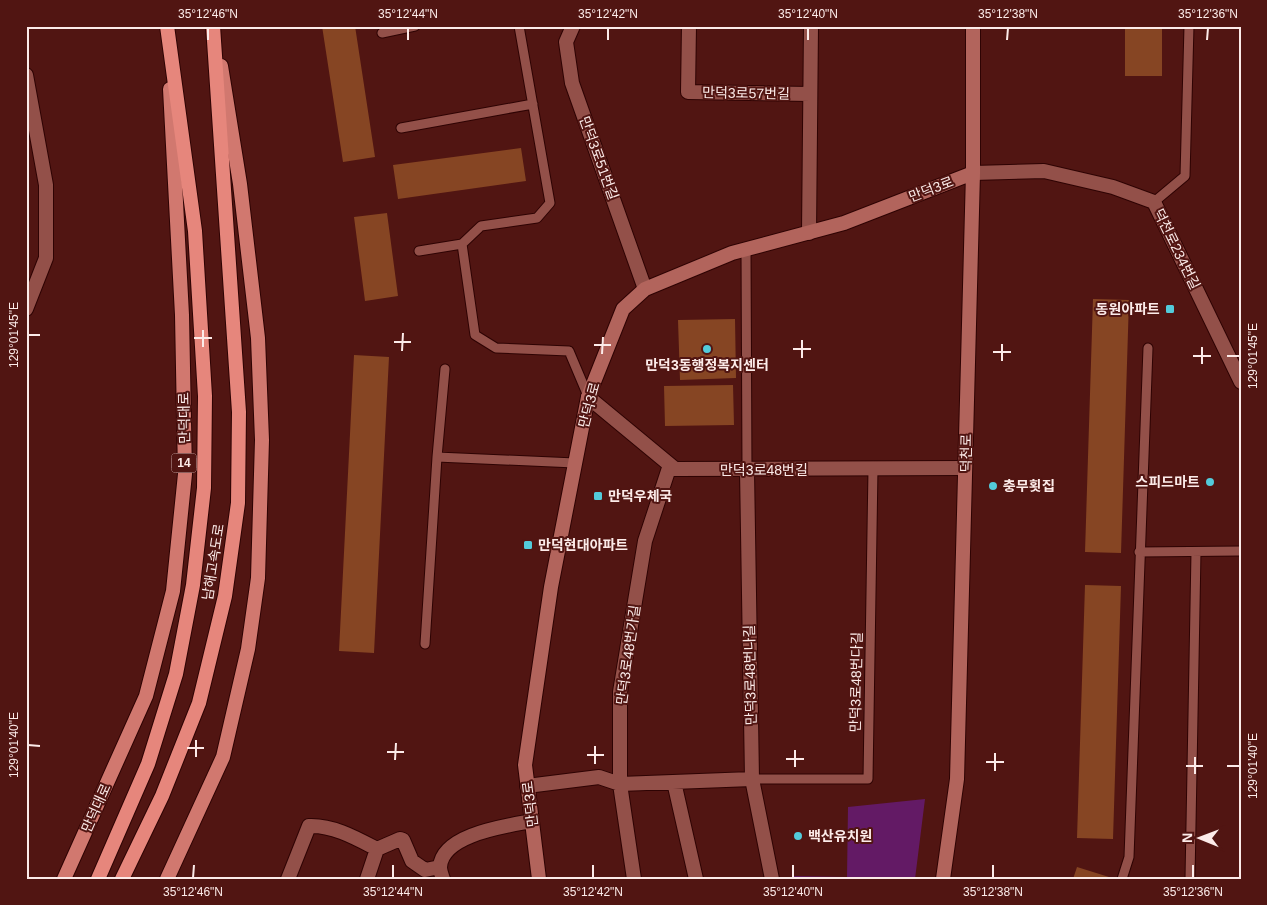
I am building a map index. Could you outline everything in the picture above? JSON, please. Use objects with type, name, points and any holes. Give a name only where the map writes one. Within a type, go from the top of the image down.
[{"type":"highway","name":"남해고속도로","points":[[98,879],[148,764],[176,674],[193,585],[204,488],[205,396],[194,231],[167,26]]},
{"type":"highway","name":"남해고속도로","points":[[122,879],[162,796],[198,703],[224,596],[238,503],[238,412],[213,26]]},
{"type":"main road","name":"만덕대로","points":[[64,879],[146,696],[173,591],[184,474],[182,315],[167,26]]},
{"type":"main road","points":[[166,879],[224,757],[248,649],[258,578],[262,440],[258,338],[240,184],[213,26]]},
{"type":"main road","name":"덕천로","points":[[943,879],[957,779],[973,173],[973,26]]},
{"type":"main road","name":"만덕3로","points":[[539,879],[525,765],[548,607],[588,397],[624,309],[645,289],[732,253],[844,223],[973,173]]},
{"type":"street","name":"만덕3로51번길","points":[[573,26],[566,42],[572,83],[645,289]]},
{"type":"street","name":"만덕3로57번길","points":[[689,26],[688,92],[810,94]]},
{"type":"street","name":"만덕3로57번길","points":[[809,233],[811,26]]},
{"type":"street","points":[[26,75],[46,186],[46,258],[26,309]]},
{"type":"street","name":"덕천로234번길","points":[[973,173],[1044,171],[1113,187],[1154,202],[1241,382]]},
{"type":"street","name":"만덕3로48번길","points":[[588,397],[675,469],[965,468]]},
{"type":"street","name":"만덕3로48번가길","points":[[634,879],[620,784],[620,692],[645,541],[670,465]]},
{"type":"street","name":"만덕3로48번나길","points":[[746,470],[752,779],[772,879]]},
{"type":"street","points":[[527,786],[599,777],[620,784],[752,779]]},
{"type":"street","points":[[674,782],[696,879]]},
{"type":"street","points":[[288,879],[309,826],[322,826],[377,849],[402,839],[412,861],[425,870],[441,873],[446,852],[468,836],[487,830],[532,821]]},
{"type":"street","points":[[367,879],[377,849]]},
{"type":"lane","points":[[382,33],[415,26]]},
{"type":"lane","points":[[419,251],[462,244],[481,226],[537,218],[550,203],[519,26]]},
{"type":"lane","points":[[1154,202],[1185,176],[1189,26]]},
{"type":"lane","points":[[401,128],[533,104]]},
{"type":"lane","points":[[462,244],[476,335],[496,348],[569,351],[588,397]]},
{"type":"lane","points":[[746,250],[746,470]]},
{"type":"lane","points":[[1122,879],[1129,857],[1148,348]]},
{"type":"lane","points":[[425,644],[437,457],[445,369]]},
{"type":"lane","points":[[437,457],[575,463]]},
{"type":"lane","name":"만덕3로48번다길","points":[[752,779],[868,779],[873,469]]},
{"type":"lane","points":[[1139,552],[1241,551]]},
{"type":"lane","points":[[1190,879],[1196,552]]},
{"type":"shaded area","points":[[925,799],[915,879],[793,879],[792,876],[847,877],[848,807]]},
{"type":"building","points":[[322,26],[355,26],[375,157],[343,162]]},
{"type":"building","points":[[1125,26],[1162,26],[1162,76],[1125,76]]},
{"type":"building","points":[[521,148],[526,181],[398,199],[393,165]]},
{"type":"building","points":[[387,213],[398,296],[365,301],[354,217]]},
{"type":"building","points":[[1093,299],[1129,300],[1121,553],[1085,552]]},
{"type":"building","name":"만덕3동행정복지센터","points":[[735,319],[736,378],[680,380],[678,320]]},
{"type":"building","points":[[354,355],[389,357],[374,653],[339,651]]},
{"type":"building","points":[[733,385],[734,425],[665,426],[664,386]]},
{"type":"building","points":[[1085,585],[1121,586],[1113,839],[1077,838]]},
{"type":"building","points":[[1077,867],[1109,877],[1108,879],[1073,879]]},
{"type":"place","name":"동원아파트","points":[[1170,309]]},
{"type":"place","name":"만덕3동행정복지센터","points":[[707,349]]},
{"type":"place","name":"스피드마트","points":[[1210,482]]},
{"type":"place","name":"충무횟집","points":[[993,486]]},
{"type":"place","name":"만덕우체국","points":[[598,496]]},
{"type":"place","name":"만덕현대아파트","points":[[528,545]]},
{"type":"place","name":"백산유치원","points":[[798,836]]}]
